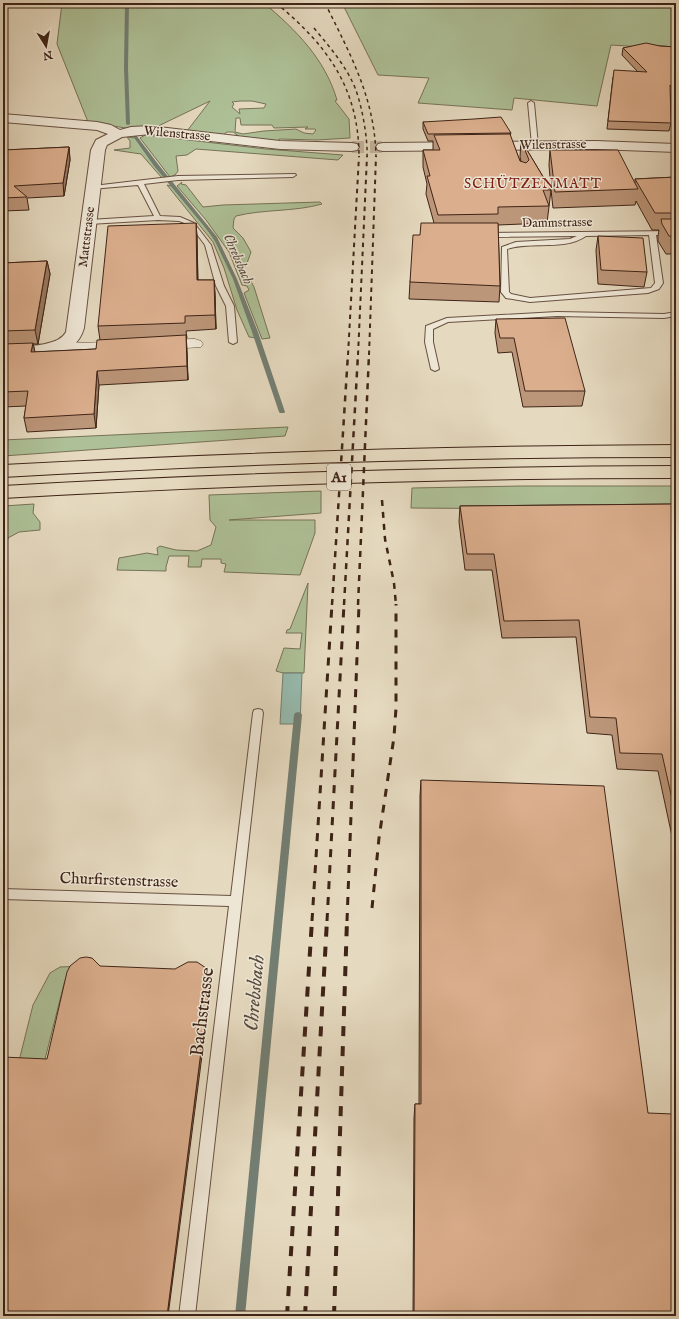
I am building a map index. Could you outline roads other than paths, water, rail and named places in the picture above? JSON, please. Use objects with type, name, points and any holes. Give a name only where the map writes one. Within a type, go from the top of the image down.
[{"type":"highway","name":"A1","points":[[3,471],[302,457],[676,450]]},
{"type":"highway","name":"A1","points":[[3,492],[283,479],[465,474],[676,472]]},
{"type":"street","points":[[3,118],[97,126],[107,128],[118,134]]},
{"type":"street","name":"Wilenstrasse","points":[[118,134],[131,131],[150,130],[280,145],[352,147]]},
{"type":"street","name":"Mattstrasse","points":[[63,346],[73,337],[76,328],[99,147],[106,140],[118,134]]},
{"type":"street","name":"Wilenstrasse","points":[[383,147],[511,148],[534,145],[596,145],[676,148]]},
{"type":"street","points":[[3,352],[44,350],[63,346],[82,348],[195,344]]},
{"type":"lane","points":[[531,103],[534,145]]},
{"type":"lane","points":[[93,188],[178,178],[293,175]]},
{"type":"lane","points":[[140,183],[158,218]]},
{"type":"lane","points":[[89,222],[158,218],[180,219],[192,224],[208,245],[220,286],[230,306],[233,342]]},
{"type":"lane","name":"Dammstrasse","points":[[477,235],[676,232]]},
{"type":"lane","points":[[584,234],[577,239],[570,241],[516,244],[504,248],[505,292],[509,296],[530,300],[648,291],[655,289],[658,286],[658,282],[652,233]]},
{"type":"lane","points":[[435,369],[428,342],[429,328],[446,320],[557,314],[664,316],[676,314]]},
{"type":"lane","name":"Bachstrasse","points":[[187,1316],[258,713]]},
{"type":"lane","name":"Churfirstenstrasse","points":[[3,894],[235,901]]},
{"type":"water","points":[[283,673],[302,673],[300,724],[280,724]]},
{"type":"waterway","name":"Chrebsbach","points":[[127,3],[126,68],[128,124]]},
{"type":"waterway","name":"Chrebsbach","points":[[135,136],[156,165],[215,237],[235,279],[282,412]]},
{"type":"waterway","name":"Chrebsbach","points":[[240,1316],[298,715]]},
{"type":"tunnel","points":[[352,147],[383,147]]},
{"type":"railway","points":[[276,3],[310,35],[325,52],[337,70],[346,89],[353,110],[358,132],[359,156]]},
{"type":"railway","points":[[325,3],[360,77],[371,115],[375,136],[376,157]]},
{"type":"railway","points":[[314,28],[339,60],[355,88],[363,118],[367,156]]},
{"type":"railway","points":[[348,355],[359,156]]},
{"type":"railway","points":[[358,355],[367,156]]},
{"type":"railway","points":[[369,355],[376,157]]},
{"type":"railway","points":[[332,605],[348,354]]},
{"type":"railway","points":[[344,605],[358,354]]},
{"type":"railway","points":[[358,605],[369,354]]},
{"type":"railway","points":[[382,500],[385,539],[394,583],[396,605]]},
{"type":"railway","points":[[312,921],[332,604]]},
{"type":"railway","points":[[327,921],[344,604]]},
{"type":"railway","points":[[347,921],[359,604]]},
{"type":"railway","points":[[372,908],[379,838],[394,737],[396,708],[396,605]]},
{"type":"railway","points":[[287,1316],[312,920]]},
{"type":"railway","points":[[305,1316],[327,920]]},
{"type":"railway","points":[[334,1316],[347,920]]},
{"type":"district","name":"SCHÜTZENMATT","points":[[533,184]]}]
